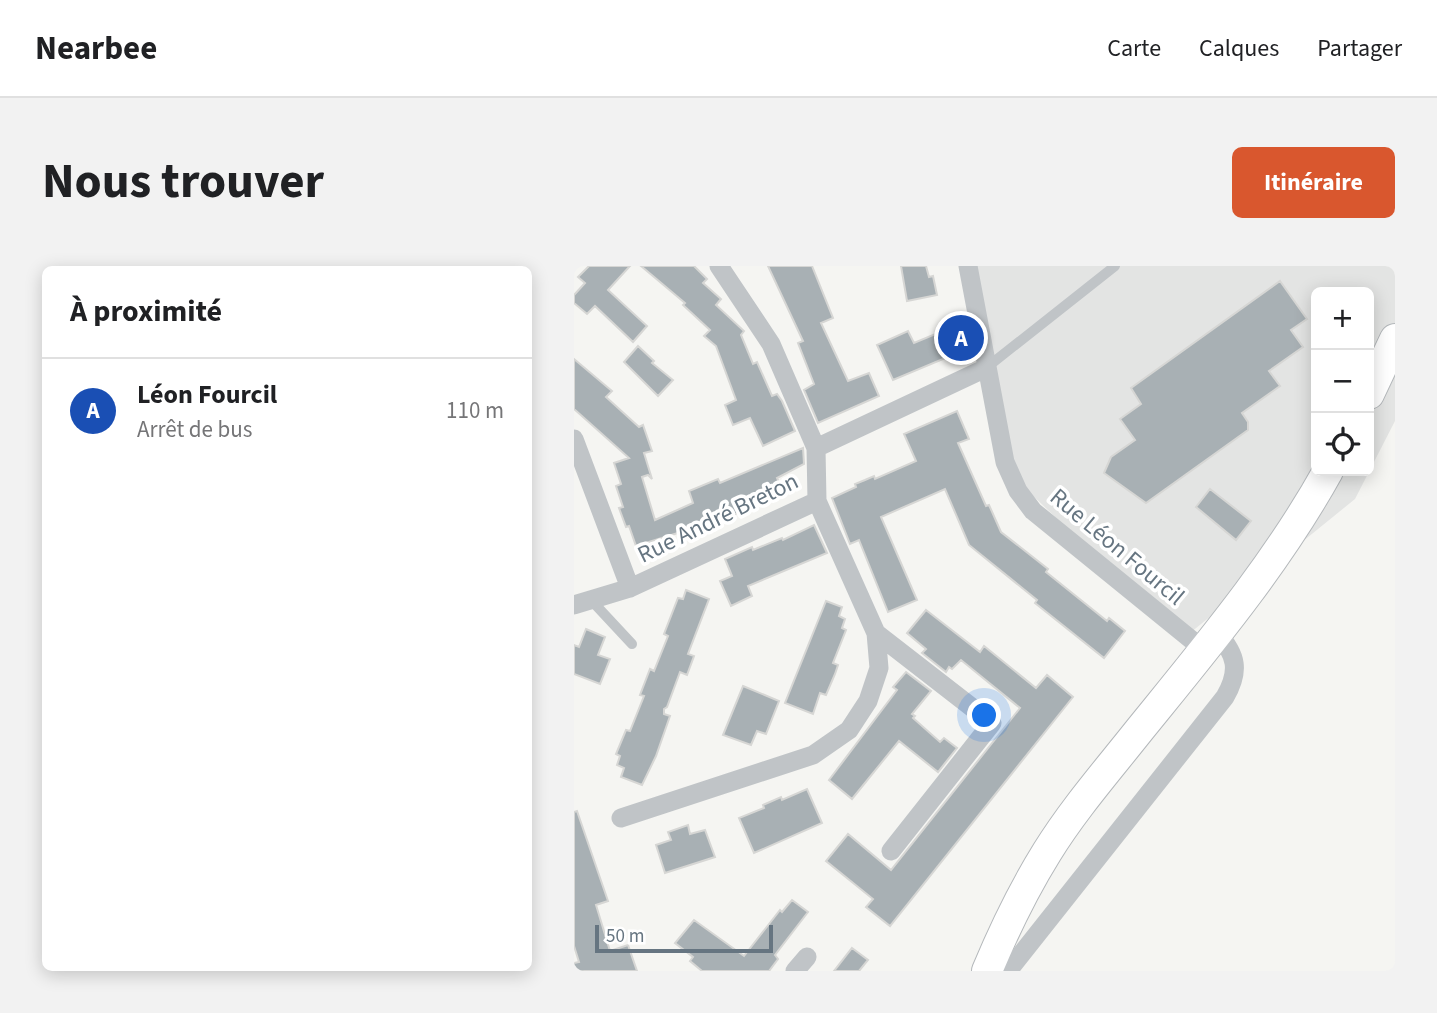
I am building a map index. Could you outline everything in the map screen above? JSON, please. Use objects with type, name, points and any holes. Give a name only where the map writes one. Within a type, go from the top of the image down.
[{"type":"main road","points":[[1374,383],[1395,339]]},
{"type":"main road","points":[[987,971],[1003,932],[1047,852],[1088,793],[1210,642],[1296,526],[1325,476]]},
{"type":"street","points":[[719,266],[771,344],[816,448]]},
{"type":"street","name":"Rue Léon Fourcil","points":[[968,266],[1005,462],[1018,491],[1033,511],[1210,642]]},
{"type":"street","name":"Rue André Breton","points":[[582,602],[631,587],[817,501],[816,448],[986,368]]},
{"type":"street","points":[[574,439],[631,587]]},
{"type":"street","points":[[621,818],[814,755],[849,730],[868,701],[879,668],[876,633],[817,501]]},
{"type":"street","points":[[876,633],[992,723],[891,851]]},
{"type":"street","points":[[1008,971],[1225,697],[1234,682],[1235,665],[1230,647],[1210,642]]},
{"type":"lane","points":[[986,368],[1115,266]]},
{"type":"lane","points":[[582,602],[632,644]]},
{"type":"shaded area","points":[[973,266],[1395,266],[1395,421],[1374,462],[1374,287],[1311,287],[1311,476],[1367,476],[1355,499],[1185,637],[1156,613],[1007,471]]},
{"type":"building","points":[[589,266],[630,266],[608,290],[647,326],[633,342],[595,306],[587,314],[574,303],[574,295],[585,283],[578,277]]},
{"type":"building","points":[[641,266],[694,266],[707,279],[703,283],[721,299],[716,305],[744,331],[741,335],[753,364],[757,362],[772,396],[777,394],[782,401],[795,431],[763,446],[750,418],[733,425],[725,405],[736,400],[716,346],[704,336],[710,330],[683,305],[685,303]]},
{"type":"building","points":[[768,266],[812,266],[833,318],[821,323],[848,381],[869,373],[879,396],[818,423],[804,390],[814,384],[798,343],[803,341]]},
{"type":"building","points":[[901,266],[926,266],[929,277],[933,276],[937,295],[907,301]]},
{"type":"building","points":[[1280,281],[1307,319],[1291,330],[1303,347],[1269,371],[1280,386],[1242,413],[1248,422],[1248,430],[1146,503],[1104,473],[1111,457],[1135,440],[1120,419],[1141,404],[1131,388]]},
{"type":"building","points":[[945,330],[955,354],[893,380],[877,345],[908,331],[914,343]]},
{"type":"building","points":[[638,346],[654,361],[652,363],[673,380],[658,396],[624,362]]},
{"type":"building","points":[[574,359],[612,391],[606,397],[639,427],[643,425],[652,451],[644,453],[652,479],[648,475],[642,477],[655,520],[693,503],[689,491],[718,479],[720,483],[803,448],[804,464],[777,478],[782,489],[752,503],[754,506],[733,515],[731,510],[681,532],[636,546],[619,508],[623,507],[616,486],[621,484],[614,463],[629,458],[574,409]]},
{"type":"building","points":[[957,411],[969,439],[958,443],[986,506],[989,505],[1001,532],[1107,621],[1109,618],[1125,631],[1104,658],[1035,603],[1037,600],[969,545],[945,489],[881,517],[917,600],[888,612],[859,540],[850,544],[832,498],[856,487],[855,484],[874,476],[875,479],[916,461],[904,434]]},
{"type":"building","points":[[1210,489],[1251,521],[1236,540],[1196,507]]},
{"type":"building","points":[[814,525],[827,553],[748,586],[752,596],[731,606],[720,581],[732,576],[725,559],[752,547],[753,550],[782,538],[783,540]]},
{"type":"building","points":[[686,590],[709,599],[688,654],[694,656],[687,675],[680,672],[664,709],[664,714],[670,716],[642,785],[621,777],[624,768],[617,765],[620,756],[616,754],[626,730],[630,731],[644,696],[640,695],[650,669],[654,671],[668,636],[664,634],[678,598],[683,599]]},
{"type":"building","points":[[826,601],[842,607],[839,616],[845,619],[842,628],[846,630],[833,663],[838,665],[835,674],[826,695],[820,693],[813,714],[785,703]]},
{"type":"building","points":[[926,610],[980,652],[984,646],[1036,688],[1047,675],[1073,697],[890,926],[866,907],[873,899],[826,861],[848,834],[891,870],[1020,708],[961,660],[946,672],[922,653],[926,649],[907,633]]},
{"type":"building","points":[[586,629],[605,637],[598,655],[610,659],[600,684],[574,674],[574,645],[579,647]]},
{"type":"building","points":[[906,672],[931,691],[912,714],[915,716],[913,718],[940,742],[944,738],[957,748],[938,772],[899,741],[852,799],[829,780],[897,690],[893,687]]},
{"type":"building","points":[[743,686],[779,701],[766,734],[757,731],[751,745],[723,735]]},
{"type":"building","points":[[807,789],[822,823],[754,853],[739,818],[764,808],[763,805],[781,797],[782,800]]},
{"type":"building","points":[[577,811],[608,901],[596,905],[610,951],[628,945],[637,971],[574,971],[574,963],[579,962],[574,946],[574,812]]},
{"type":"building","points":[[688,825],[690,834],[705,830],[715,857],[665,873],[656,845],[671,840],[668,832]]},
{"type":"building","points":[[792,900],[808,912],[775,955],[778,959],[769,971],[702,971],[690,961],[693,957],[675,943],[694,920],[744,956],[780,910],[782,912]]},
{"type":"building","points":[[852,948],[868,960],[859,971],[834,971]]},
{"type":"place","name":"Léon Fourcil","points":[[961,338]]}]
